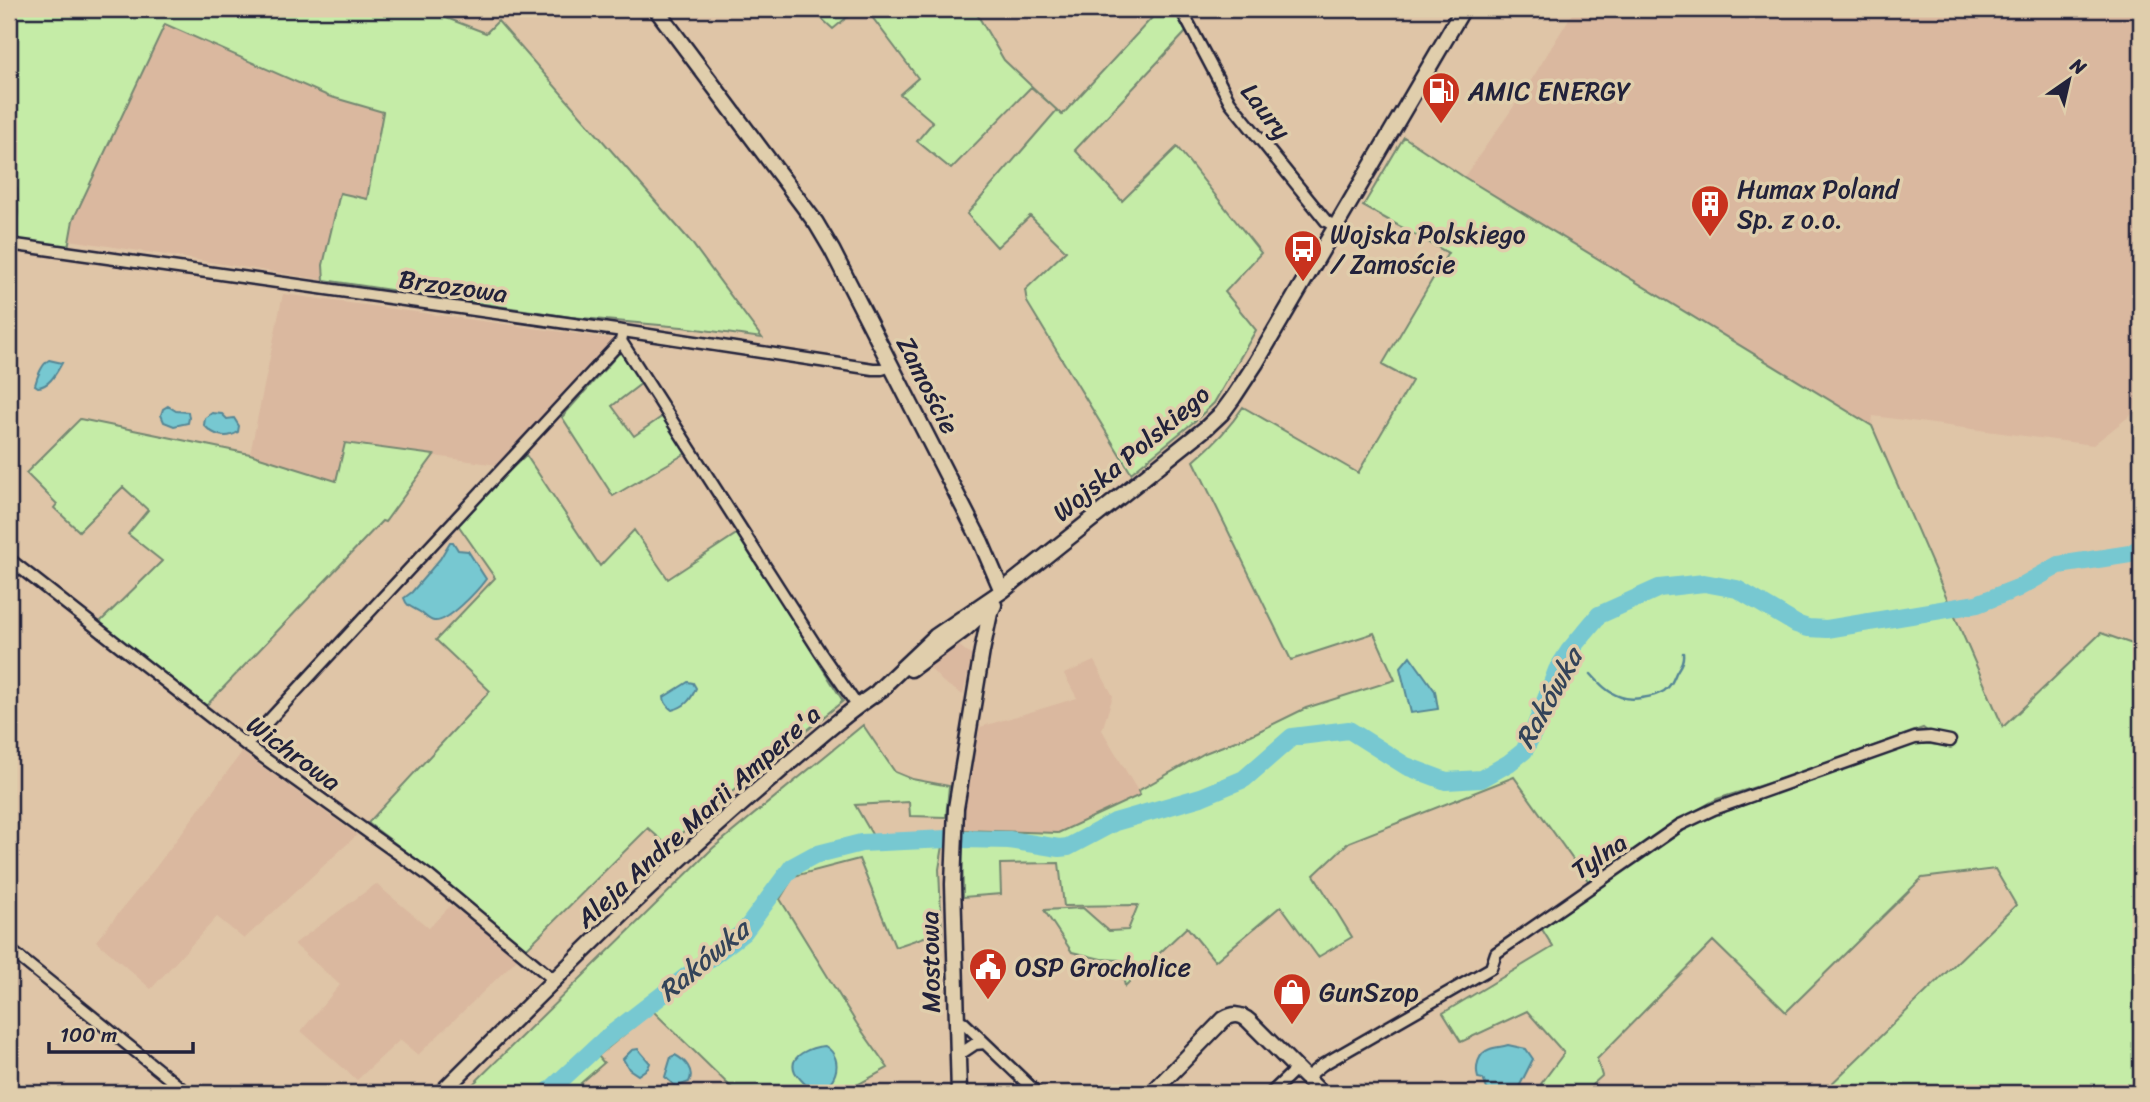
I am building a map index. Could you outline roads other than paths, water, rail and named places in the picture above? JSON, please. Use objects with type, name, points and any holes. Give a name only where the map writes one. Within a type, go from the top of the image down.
[{"type":"street","name":"Zamoście","points":[[656,9],[816,223],[981,541],[1002,591]]},
{"type":"street","name":"Laury","points":[[1181,9],[1230,102],[1326,221],[1336,227]]},
{"type":"street","name":"Wojska Polskiego","points":[[1002,591],[1183,448],[1222,413],[1256,363],[1463,9]]},
{"type":"street","name":"Brzozowa","points":[[9,244],[622,336],[873,369],[891,366]]},
{"type":"street","points":[[246,745],[622,336],[820,652],[858,707]]},
{"type":"street","name":"Wichrowa","points":[[9,559],[246,745],[429,876],[554,981]]},
{"type":"street","name":"Aleja Andre Marii Ampere'a","points":[[441,1093],[684,855],[858,707],[965,629],[983,614],[1002,591]]},
{"type":"street","name":"Aleja Andre Marii Ampere'a","points":[[878,691],[936,636],[1002,591]]},
{"type":"street","points":[[984,641],[990,612],[1002,591]]},
{"type":"street","points":[[965,629],[978,631],[984,641]]},
{"type":"street","name":"Mostowa","points":[[958,1093],[954,830],[958,789],[984,641]]},
{"type":"street","name":"Tylna","points":[[1271,1093],[1491,968],[1496,953],[1680,825],[1714,809],[1915,738],[1930,737],[1950,741]]},
{"type":"street","points":[[9,949],[187,1093]]},
{"type":"street","points":[[1152,1093],[1224,1019],[1238,1014],[1321,1093]]},
{"type":"street","points":[[956,1020],[963,1022],[1037,1093]]},
{"type":"street","points":[[957,1056],[975,1044],[985,1044]]},
{"type":"water","points":[[49,360],[62,363],[49,382],[38,387],[35,385],[38,375]]},
{"type":"water","points":[[168,406],[176,411],[188,412],[188,423],[174,426],[164,422],[161,415],[163,409]]},
{"type":"water","points":[[212,413],[222,414],[227,419],[234,418],[239,426],[238,432],[224,436],[211,431],[204,425],[205,418]]},
{"type":"water","points":[[450,542],[453,542],[458,550],[468,551],[486,579],[470,598],[447,617],[434,621],[410,606],[404,598],[440,559]]},
{"type":"water","points":[[1410,656],[1435,691],[1438,709],[1411,713],[1400,668]]},
{"type":"water","points":[[688,682],[693,683],[696,688],[692,696],[684,705],[672,710],[666,705],[664,697]]},
{"type":"water","points":[[1508,1045],[1526,1049],[1533,1059],[1516,1093],[1492,1093],[1483,1079],[1478,1078],[1478,1061],[1486,1051]]},
{"type":"water","points":[[825,1046],[835,1059],[835,1074],[826,1086],[810,1090],[795,1072],[794,1061],[808,1050]]},
{"type":"water","points":[[638,1049],[650,1063],[648,1068],[638,1075],[629,1069],[623,1059],[632,1050]]},
{"type":"water","points":[[675,1055],[685,1063],[691,1074],[689,1082],[676,1087],[665,1077],[671,1057]]},
{"type":"waterway","name":"Rakówka","points":[[961,839],[1009,840],[1068,847],[1115,822],[1201,797],[1244,779],[1292,737],[1349,730],[1406,766],[1446,781],[1481,779],[1524,751],[1557,670],[1599,615],[1659,588],[1704,583],[1737,589],[1796,624],[1827,629],[1977,604],[2018,588],[2059,565],[2130,554],[2141,547]]},
{"type":"waterway","name":"Rakówka","points":[[2135,551],[2141,554]]},
{"type":"waterway","points":[[1591,674],[1616,695],[1631,699],[1649,697],[1664,691],[1670,685],[1683,659],[1683,653]]},
{"type":"waterway","name":"Rakówka","points":[[547,1093],[604,1040],[744,932],[792,867],[814,855],[861,843],[947,839]]},
{"type":"place","name":"AMIC ENERGY","points":[[1441,125]]},
{"type":"place","name":"Humax Poland Sp. z o.o.","points":[[1710,238]]},
{"type":"place","name":"Wojska Polskiego / Zamoście","points":[[1303,283]]},
{"type":"place","name":"OSP Grocholice","points":[[988,1001]]},
{"type":"place","name":"GunSzop","points":[[1292,1026]]}]
